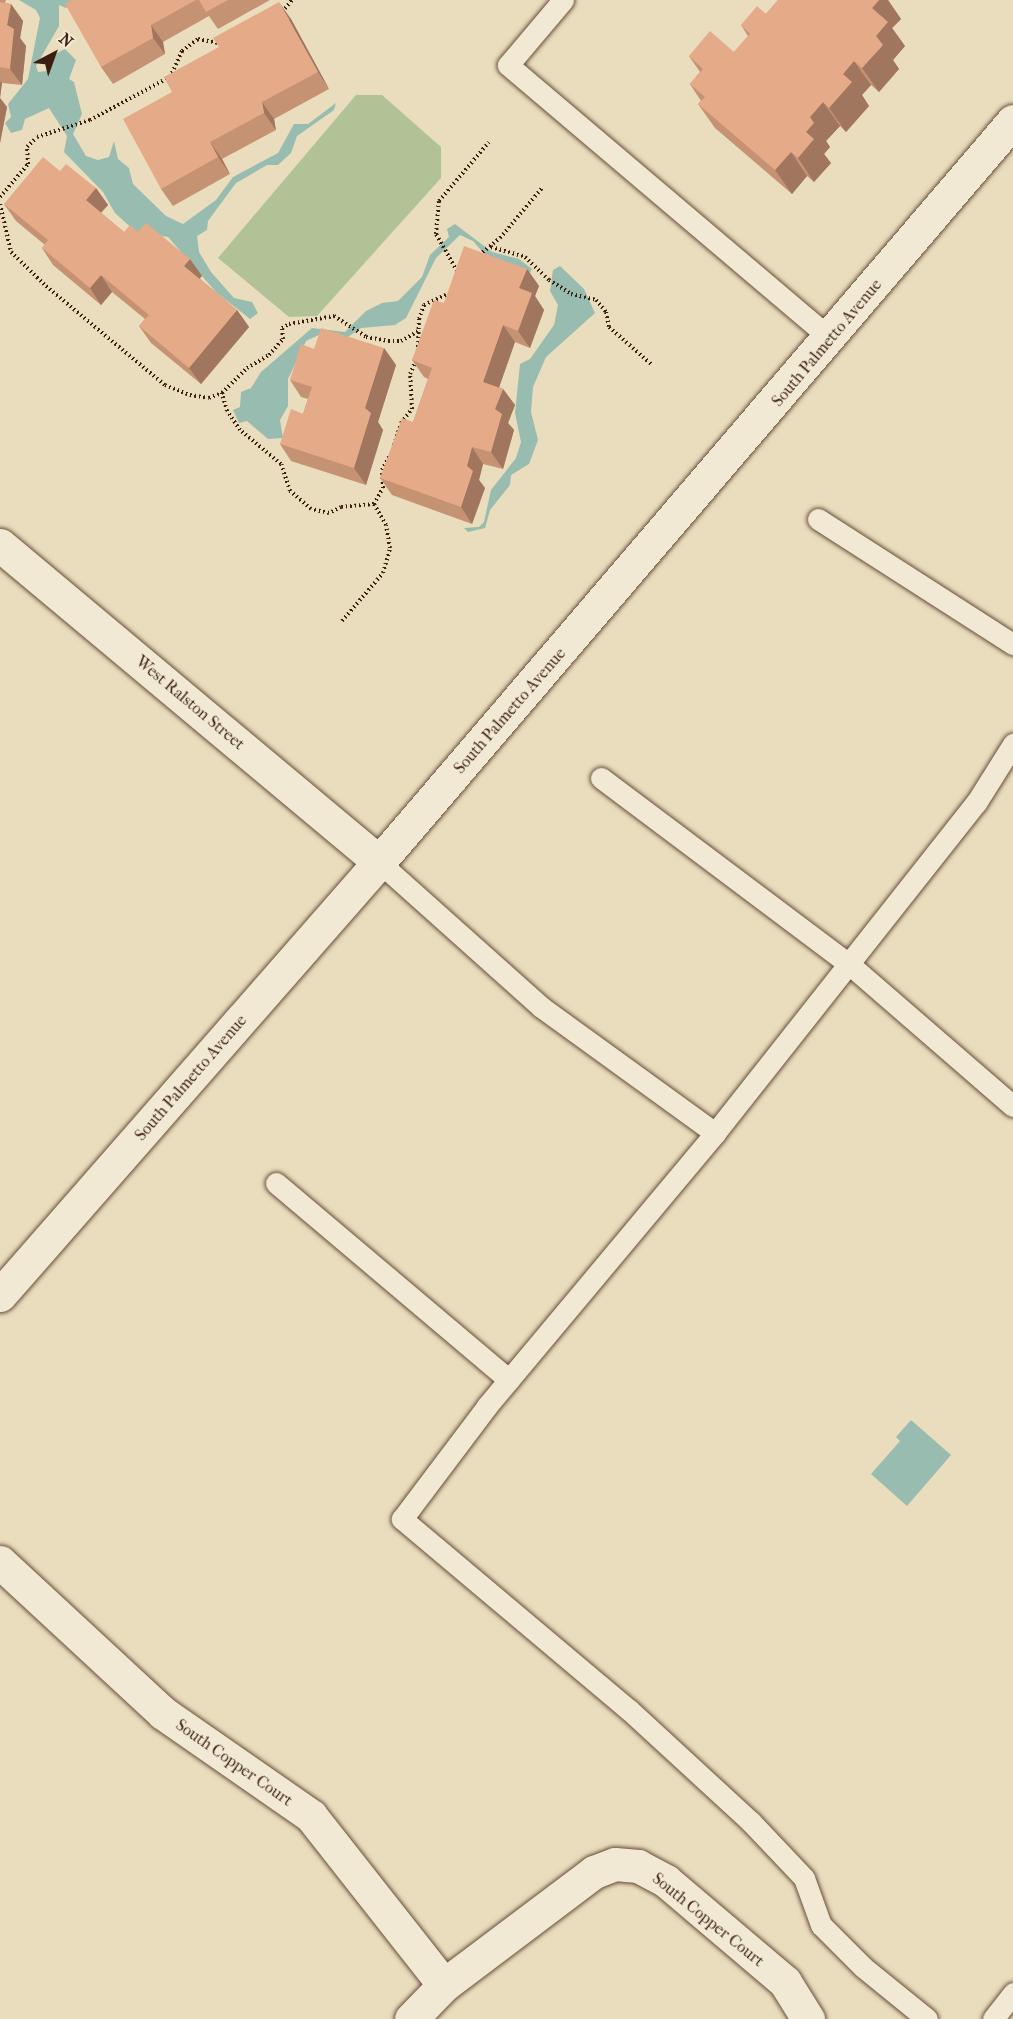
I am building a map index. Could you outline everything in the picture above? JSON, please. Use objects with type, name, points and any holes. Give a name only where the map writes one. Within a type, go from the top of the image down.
[{"type":"street","name":"South Palmetto Avenue","points":[[0,1295],[379,862],[831,339],[1013,121]]},
{"type":"street","name":"West Ralston Street","points":[[0,545],[379,862]]},
{"type":"street","name":"South Copper Court","points":[[0,1562],[163,1713],[311,1816],[444,1985]]},
{"type":"street","name":"South Copper Court","points":[[411,2019],[444,1985],[594,1872],[615,1864],[638,1866],[666,1881],[785,1983],[808,2019]]},
{"type":"lane","points":[[563,0],[508,65],[831,339]]},
{"type":"lane","points":[[818,519],[1013,644]]},
{"type":"lane","points":[[927,2019],[863,1966],[821,1924],[804,1878],[751,1822],[629,1710],[402,1519],[509,1380],[715,1133],[976,803],[1013,744]]},
{"type":"lane","points":[[601,778],[849,964],[1013,1106]]},
{"type":"lane","points":[[379,862],[541,1007],[715,1133]]},
{"type":"lane","points":[[276,1183],[509,1380]]},
{"type":"lane","points":[[993,2019],[1013,1993]]},
{"type":"path","points":[[280,15],[292,0]]},
{"type":"path","points":[[0,197],[27,164],[27,147],[37,137],[90,120],[170,77],[182,51],[198,39],[222,44],[231,41]]},
{"type":"path","points":[[462,265],[459,276],[448,251],[438,241],[439,201],[489,142]]},
{"type":"path","points":[[475,257],[491,247],[542,188]]},
{"type":"path","points":[[0,204],[11,252],[46,286],[165,385],[190,395],[209,398],[222,393],[247,368],[269,355],[283,339],[282,328],[289,324],[334,316],[366,337],[401,341],[418,331]]},
{"type":"path","points":[[491,247],[525,257],[549,280],[571,294],[596,300],[606,312],[609,327],[651,364]]},
{"type":"path","points":[[374,504],[383,488],[382,470],[394,447],[395,435],[412,410],[410,374],[418,355],[418,331],[424,305],[447,296],[452,289]]},
{"type":"path","points":[[222,393],[227,411],[240,430],[281,464],[290,491],[311,509],[329,513],[341,507],[374,504]]},
{"type":"path","points":[[342,621],[383,573],[390,548],[386,525],[374,504]]},
{"type":"green space","points":[[356,95],[382,95],[441,147],[441,178],[317,316],[289,317],[218,258]]},
{"type":"water","points":[[19,0],[77,0],[66,8],[59,5],[59,26],[36,66],[38,72],[47,71],[57,53],[65,49],[76,60],[69,79],[74,82],[82,114],[73,134],[86,156],[98,160],[109,157],[114,141],[118,159],[129,168],[133,184],[166,216],[183,224],[216,200],[233,177],[278,153],[294,124],[308,124],[336,103],[334,110],[297,136],[291,153],[278,165],[267,165],[236,183],[208,221],[207,230],[197,236],[199,252],[211,272],[234,298],[252,302],[258,313],[250,319],[216,292],[168,237],[136,232],[115,213],[103,192],[64,152],[67,136],[49,108],[25,119],[22,130],[11,133],[5,123],[11,117],[8,104],[28,79],[40,18],[36,10]]},
{"type":"water","points":[[455,224],[492,252],[519,259],[532,269],[530,273],[486,256],[473,241],[460,235],[436,258],[406,318],[395,325],[361,328],[348,337],[321,334],[306,341],[288,379],[288,406],[280,420],[283,438],[268,439],[247,421],[239,423],[233,410],[240,407],[241,392],[251,388],[261,372],[312,328],[345,332],[366,311],[382,303],[398,301],[422,277],[430,255],[449,237],[447,229]]},
{"type":"water","points":[[560,266],[584,289],[595,313],[546,357],[533,387],[531,412],[538,440],[529,464],[511,475],[510,485],[490,510],[485,528],[468,532],[464,528],[479,527],[484,522],[491,490],[516,458],[521,442],[515,413],[520,364],[530,359],[554,325],[558,305],[550,291],[553,270]]},
{"type":"water","points":[[911,1420],[951,1455],[907,1506],[871,1474],[900,1441],[896,1437]]},
{"type":"building","points":[[72,0],[196,0],[151,25],[153,38],[101,67],[65,4]]},
{"type":"building","points":[[199,0],[228,0],[206,12]]},
{"type":"building","points":[[778,0],[879,0],[872,8],[888,22],[876,36],[883,45],[862,68],[854,61],[843,74],[852,82],[829,108],[823,102],[810,117],[814,123],[806,132],[814,139],[798,158],[791,152],[775,170],[698,104],[705,97],[690,84],[703,69],[689,56],[710,31],[734,52],[750,34],[741,25],[757,6],[766,14]]},
{"type":"building","points":[[0,2],[11,4],[7,25],[14,29],[10,69],[0,67]]},
{"type":"building","points":[[279,2],[318,72],[262,102],[264,113],[210,142],[218,157],[161,189],[123,119],[172,92],[164,77],[219,47],[213,38]]},
{"type":"building","points":[[43,157],[60,171],[66,164],[96,188],[86,200],[124,232],[130,225],[138,232],[146,223],[190,259],[184,266],[237,310],[189,368],[139,326],[149,315],[101,275],[90,288],[42,248],[48,240],[4,204]]},
{"type":"building","points":[[464,246],[527,269],[519,288],[532,293],[518,331],[503,325],[483,382],[503,389],[495,409],[502,414],[491,452],[472,447],[467,466],[473,471],[461,507],[380,478],[402,418],[413,422],[432,368],[412,360],[434,300],[444,303]]},
{"type":"building","points":[[321,328],[384,348],[365,408],[371,413],[354,468],[280,444],[291,409],[303,414],[312,387],[290,380],[301,344],[314,349]]}]
